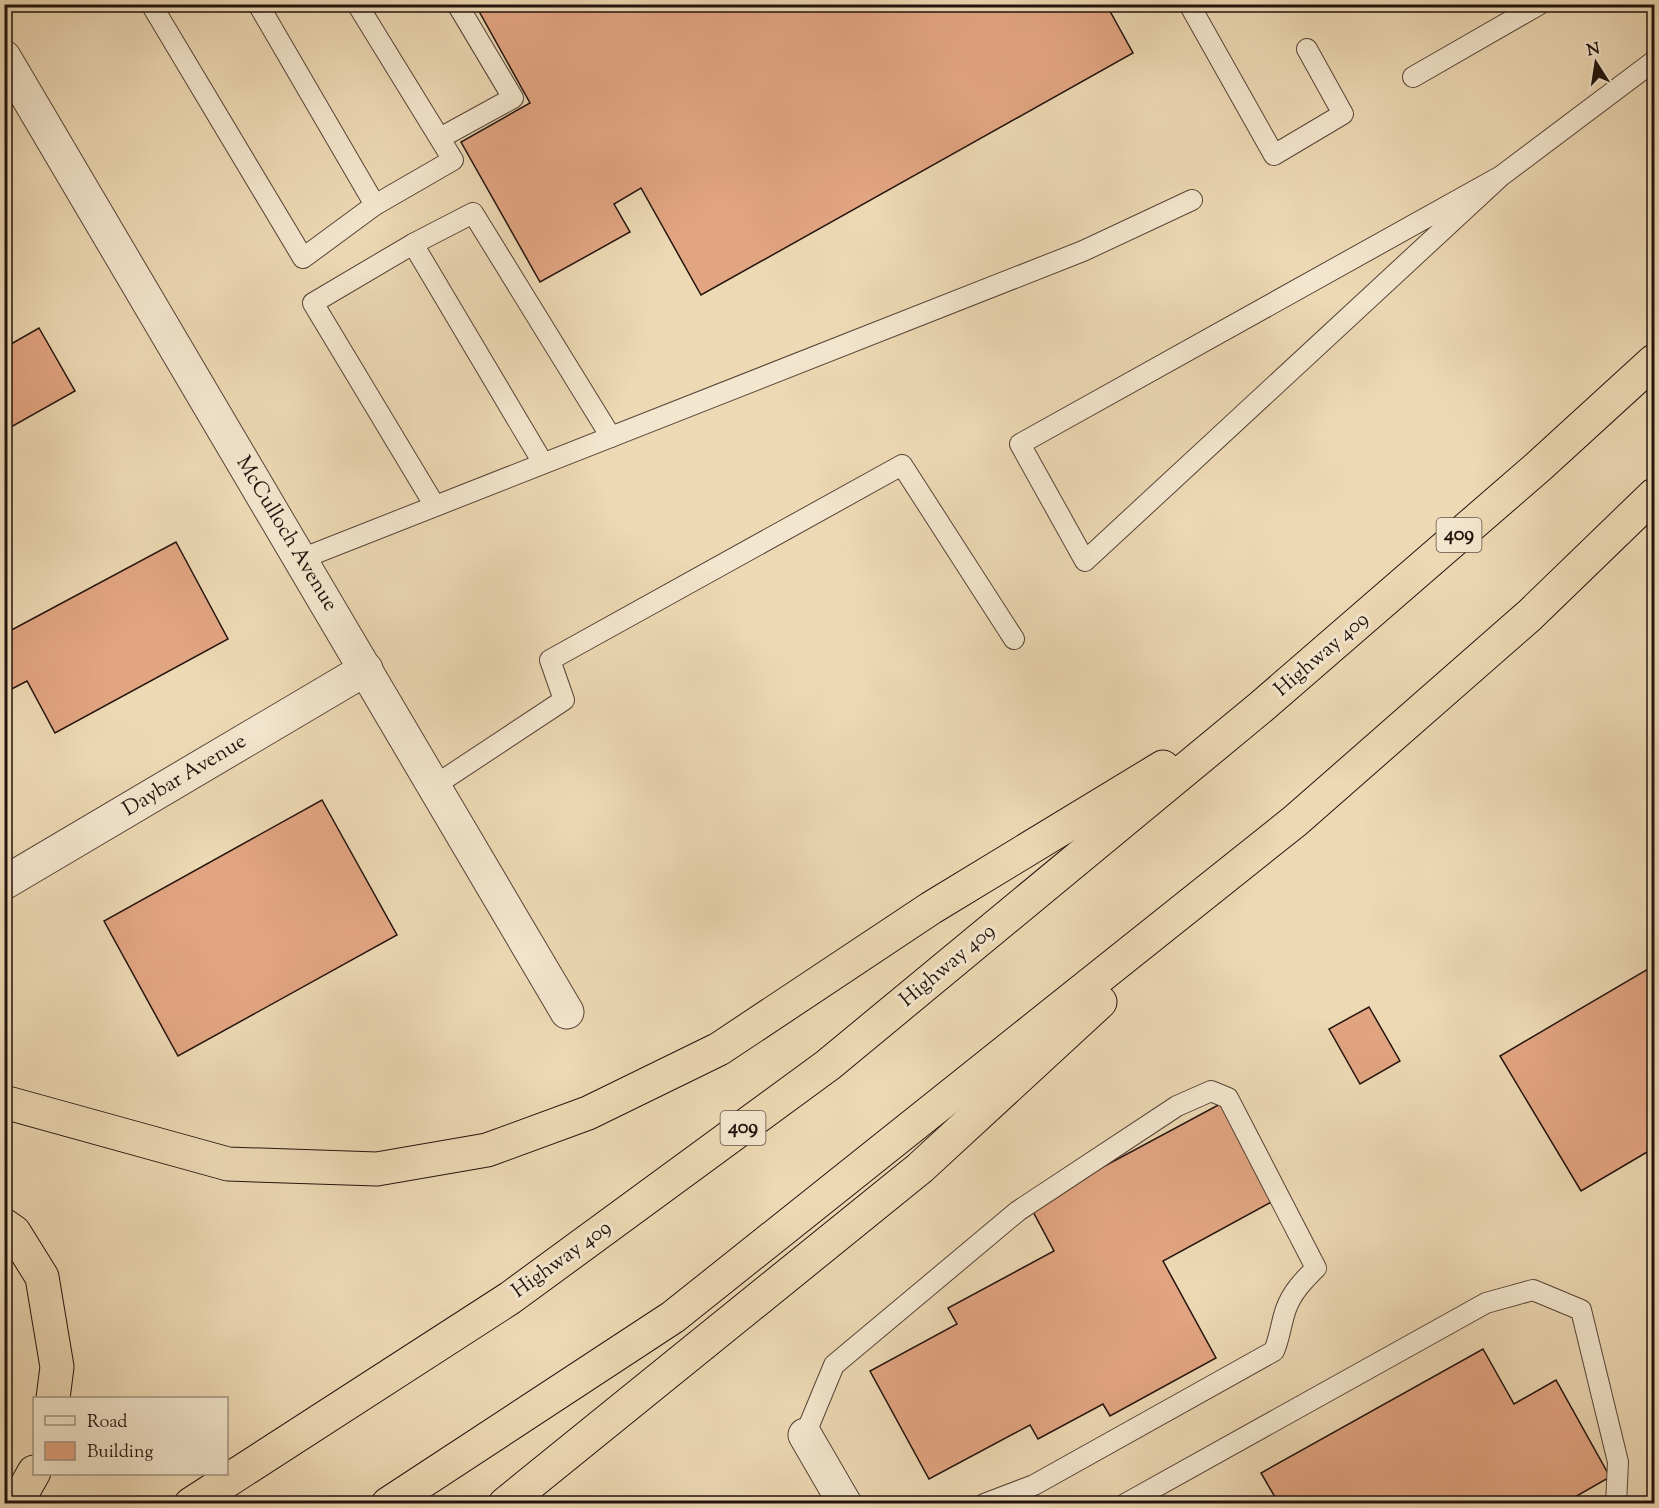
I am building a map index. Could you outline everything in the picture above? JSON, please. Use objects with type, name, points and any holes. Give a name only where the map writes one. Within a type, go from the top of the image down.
[{"type":"highway","name":"Highway 409","points":[[191,1503],[510,1298],[828,1065],[1261,707],[1538,467],[1654,361]]},
{"type":"highway","points":[[505,1503],[920,1168],[1295,821],[1530,615],[1654,495]]},
{"type":"highway","points":[[4,1102],[228,1164],[376,1169],[487,1150],[588,1113],[719,1049],[931,908],[1261,707]]},
{"type":"highway","points":[[388,1503],[673,1317],[1295,821]]},
{"type":"highway","points":[[4,1225],[14,1232],[42,1277],[57,1367],[53,1397]]},
{"type":"highway","points":[[16,1503],[33,1474]]},
{"type":"street","name":"McCulloch Avenue","points":[[4,57],[567,1012]]},
{"type":"street","name":"Daybar Avenue","points":[[4,883],[366,669]]},
{"type":"street","points":[[805,1435],[845,1503]]},
{"type":"lane","points":[[151,4],[303,258],[375,205],[453,160],[357,4]]},
{"type":"lane","points":[[258,4],[375,205]]},
{"type":"lane","points":[[440,138],[513,98],[457,4]]},
{"type":"lane","points":[[1189,4],[1274,155],[1343,114],[1307,49]]},
{"type":"lane","points":[[1413,77],[1540,4]]},
{"type":"lane","points":[[1502,176],[1020,444],[1085,561],[1502,176],[1654,61]]},
{"type":"lane","points":[[301,559],[1083,251],[1192,200]]},
{"type":"lane","points":[[435,506],[313,303],[413,244],[473,213],[611,437]]},
{"type":"lane","points":[[413,244],[543,463]]},
{"type":"lane","points":[[434,786],[564,700],[550,660],[902,465],[1014,639]]},
{"type":"lane","points":[[805,1435],[834,1365],[1018,1211],[1177,1106],[1211,1091],[1228,1098],[1316,1268],[1297,1287],[1286,1309],[1274,1351],[1034,1485],[984,1503]]},
{"type":"lane","points":[[1125,1503],[1486,1303],[1533,1290],[1581,1310],[1618,1462],[1616,1503]]},
{"type":"building","points":[[475,4],[1106,4],[1133,53],[701,295],[641,188],[614,204],[630,232],[540,282],[461,142],[530,103]]},
{"type":"building","points":[[39,328],[75,391],[4,431],[4,348]]},
{"type":"building","points":[[176,542],[228,639],[55,733],[27,681],[4,693],[4,634]]},
{"type":"building","points":[[322,800],[397,935],[178,1056],[104,921]]},
{"type":"building","points":[[1653,966],[1654,1148],[1581,1191],[1500,1056]]},
{"type":"building","points":[[1369,1007],[1400,1061],[1360,1084],[1329,1029]]},
{"type":"building","points":[[1222,1103],[1275,1200],[1163,1261],[1216,1358],[1110,1416],[1103,1404],[1038,1439],[1030,1425],[929,1479],[870,1371],[957,1324],[948,1308],[1054,1251],[1030,1206]]},
{"type":"building","points":[[1483,1349],[1514,1404],[1556,1380],[1610,1477],[1573,1498],[1576,1504],[1279,1504],[1261,1473]]}]
